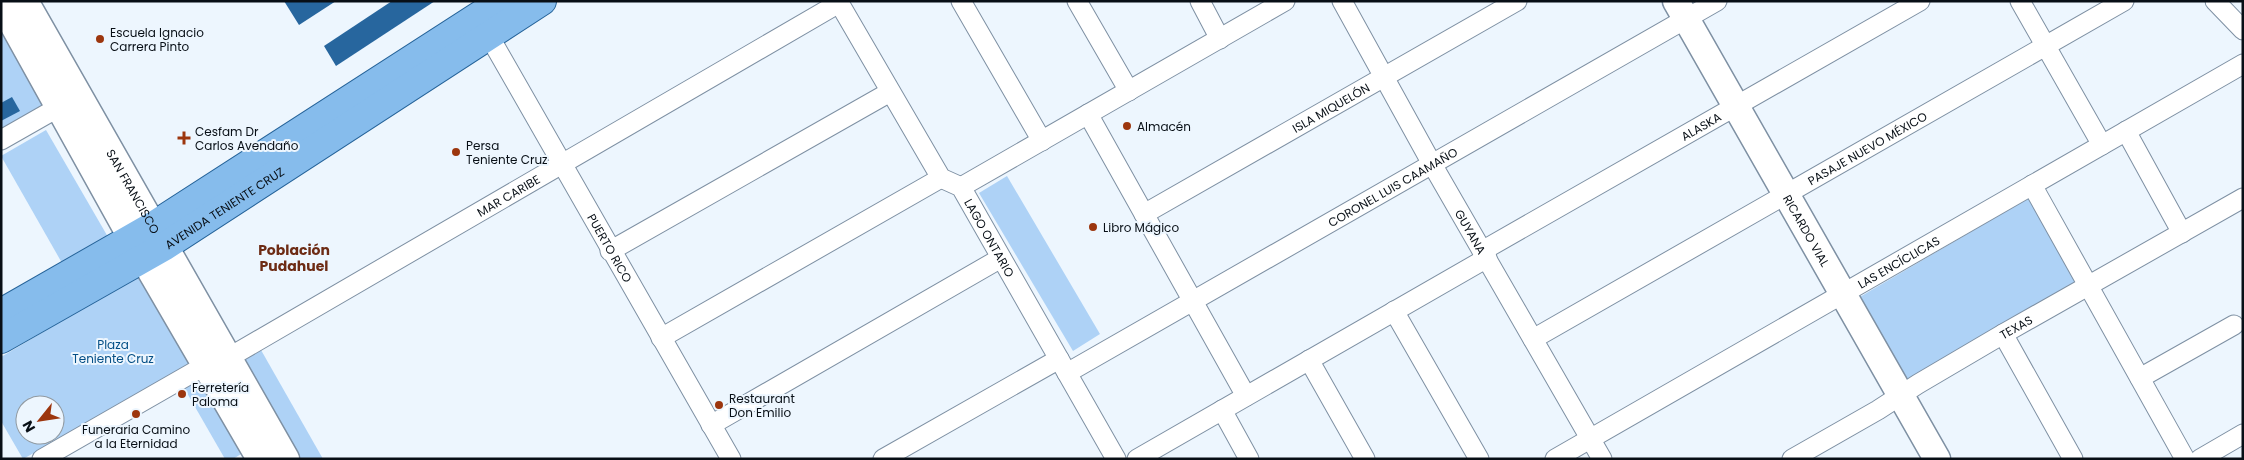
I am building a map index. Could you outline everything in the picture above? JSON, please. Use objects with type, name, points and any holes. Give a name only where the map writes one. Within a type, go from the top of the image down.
[{"type":"main road","name":"SAN FRANCISCO","points":[[24,1],[148,243],[217,362],[266,455]]},
{"type":"main road","name":"AVENIDA TENIENTE CRUZ","points":[[1,339],[148,243],[502,1]]},
{"type":"main road","name":"AVENIDA TENIENTE CRUZ","points":[[1,313],[148,243],[489,36],[542,1]]},
{"type":"main road","name":"SAN FRANCISCO","points":[[1,3],[59,107],[148,243]]},
{"type":"main road","name":"RICARDO VIAL","points":[[1681,10],[1937,459]]},
{"type":"street","points":[[961,1],[1042,141]]},
{"type":"street","points":[[1077,1],[1129,91]]},
{"type":"street","points":[[1200,1],[1220,39]]},
{"type":"street","points":[[961,187],[1285,1]]},
{"type":"street","name":"GUYANA","points":[[1342,1],[1432,164],[1602,459]]},
{"type":"street","name":"ISLA MIQUELÓN","points":[[1144,214],[1517,1]]},
{"type":"street","name":"CORONEL LUIS CAAMAÑO","points":[[883,459],[1192,301],[1432,164],[1681,10],[1717,1]]},
{"type":"street","name":"ALASKA","points":[[1137,459],[1394,311],[1484,254],[1736,106],[1920,1]]},
{"type":"street","points":[[2020,1],[2102,145]]},
{"type":"street","name":"PASAJE NUEVO MÉXICO","points":[[1533,339],[2124,1]]},
{"type":"street","points":[[2215,1],[2243,30]]},
{"type":"street","points":[[661,338],[940,178],[838,2]]},
{"type":"street","name":"MAR CARIBE","points":[[42,459],[217,362],[838,2]]},
{"type":"street","name":"PUERTO RICO","points":[[489,36],[610,251],[731,459]]},
{"type":"street","name":"LAS ENCÍCLICAS","points":[[1555,459],[2243,64]]},
{"type":"street","points":[[610,251],[890,92]]},
{"type":"street","points":[[1,140],[59,107]]},
{"type":"street","points":[[1088,114],[1246,396]]},
{"type":"street","points":[[2126,131],[2182,233]]},
{"type":"street","name":"LAGO ONTARIO","points":[[940,178],[961,187],[1116,459]]},
{"type":"street","points":[[2032,185],[2185,459]]},
{"type":"street","name":"TEXAS","points":[[1792,459],[1878,410],[2003,334],[2243,198]]},
{"type":"street","points":[[711,425],[1001,258]]},
{"type":"street","points":[[1394,311],[1479,459]]},
{"type":"street","points":[[2140,378],[2234,325]]},
{"type":"street","points":[[2003,334],[2073,459]]},
{"type":"street","points":[[1309,360],[1365,459]]},
{"type":"street","points":[[1222,410],[1249,459]]},
{"type":"street","points":[[2200,459],[2243,434]]},
{"type":"green space","points":[[1,27],[45,105],[1,130]]},
{"type":"green space","points":[[46,130],[108,237],[62,263],[1,156]]},
{"type":"green space","points":[[1007,176],[1100,334],[1073,351],[979,193]]},
{"type":"green space","points":[[2032,196],[2079,284],[1908,384],[1858,298]]},
{"type":"green space","name":"Plaza Teniente Cruz","points":[[139,275],[191,365],[65,436],[65,395],[15,395],[15,445],[48,445],[23,459],[1,421],[1,357]]},
{"type":"green space","points":[[261,350],[323,459],[299,459],[243,361]]},
{"type":"green space","points":[[202,375],[246,451],[233,459],[225,459],[183,386]]},
{"type":"building","points":[[284,1],[336,1],[299,25]]},
{"type":"building","points":[[392,1],[435,1],[336,66],[324,46]]},
{"type":"building","points":[[12,97],[20,111],[1,121],[1,103]]},
{"type":"place","name":"Escuela Ignacio Carrera Pinto","points":[[100,39]]},
{"type":"place","name":"Almacén","points":[[1127,126]]},
{"type":"place","name":"Cesfam Dr Carlos Avendaño","points":[[184,138]]},
{"type":"place","name":"Persa Teniente Cruz","points":[[456,152]]},
{"type":"place","name":"Libro Mágico","points":[[1093,227]]},
{"type":"place","name":"Ferretería Paloma","points":[[182,394]]},
{"type":"place","name":"Restaurant Don Emilio","points":[[719,405]]},
{"type":"place","name":"Funeraria Camino a la Eternidad","points":[[136,414]]},
{"type":"district","name":"Población Pudahuel","points":[[294,258]]}]
